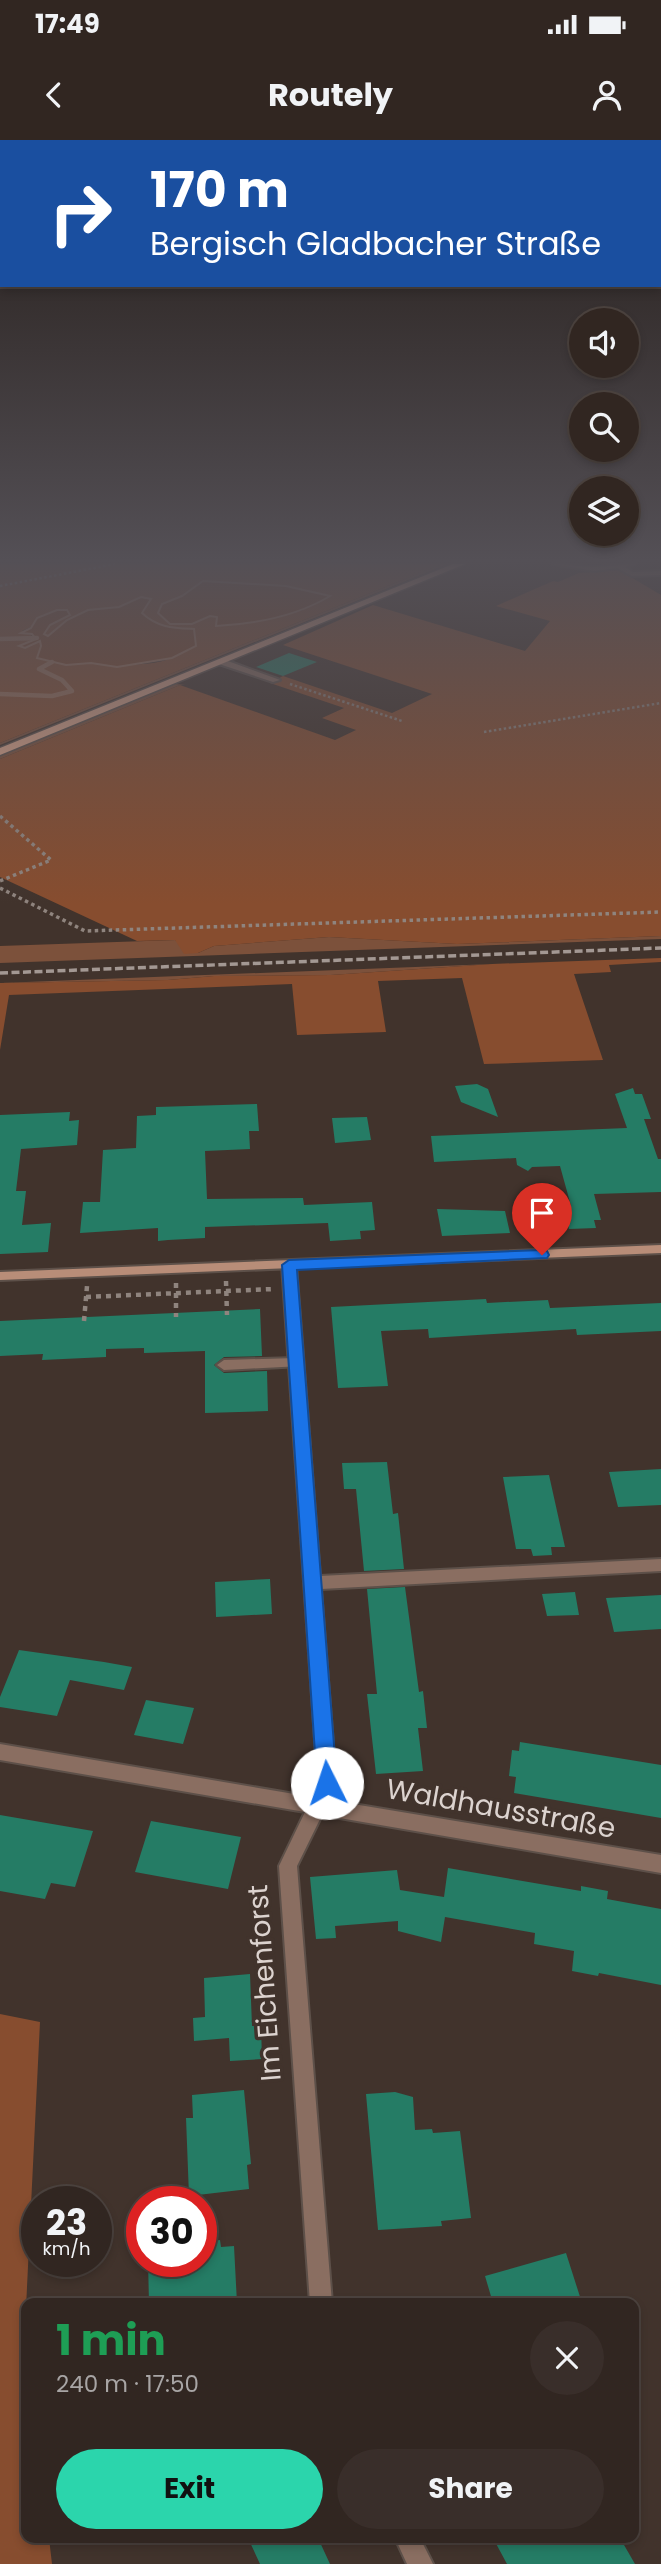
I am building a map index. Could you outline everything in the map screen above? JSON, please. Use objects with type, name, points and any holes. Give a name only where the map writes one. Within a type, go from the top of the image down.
[{"type":"main road","points":[[0,752],[185,677]]},
{"type":"main road","points":[[0,1276],[661,1249]]},
{"type":"street","points":[[267,677],[276,680]]},
{"type":"street","name":"Im Eichenforst","points":[[289,1265],[327,1783],[319,1806],[296,1842],[288,1866],[321,2298]]},
{"type":"street","points":[[224,1365],[296,1363]]},
{"type":"street","points":[[312,1583],[661,1566]]},
{"type":"street","name":"Waldhausstraße","points":[[0,1752],[661,1864]]},
{"type":"street","points":[[410,2543],[420,2564]]},
{"type":"path","points":[[276,680],[402,722]]},
{"type":"path","points":[[484,732],[661,703]]},
{"type":"path","points":[[0,816],[51,860],[0,881]]},
{"type":"path","points":[[0,888],[85,931],[661,912]]},
{"type":"path","points":[[83,1321],[86,1297],[291,1288]]},
{"type":"path","points":[[226,1291],[227,1315]]},
{"type":"path","points":[[176,1293],[176,1317]]},
{"type":"shaded area","points":[[0,677],[163,677],[0,743]]},
{"type":"shaded area","points":[[163,677],[168,677],[0,745]]},
{"type":"shaded area","points":[[286,677],[392,713],[432,694],[381,677],[661,677],[661,936],[457,944],[329,937],[214,946],[198,953],[184,954],[175,940],[137,941],[0,877],[0,759],[180,685],[335,740],[356,730],[322,718],[344,708],[270,683]]},
{"type":"shaded area","points":[[175,684],[186,685],[180,685],[0,759],[0,756]]},
{"type":"shaded area","points":[[661,936],[661,939],[0,963],[0,946],[175,940],[198,953],[214,946],[329,937],[457,944]]},
{"type":"shaded area","points":[[661,958],[661,962],[609,965],[611,972],[574,974],[603,1060],[484,1064],[462,978],[378,981],[386,1032],[297,1035],[292,984],[9,995],[0,1050],[0,983],[331,975],[492,964]]},
{"type":"shaded area","points":[[492,964],[331,975],[0,983]]},
{"type":"shaded area","points":[[0,2014],[40,2022],[32,2186],[21,2186],[21,2277],[28,2277],[26,2298],[21,2298],[21,2543],[50,2543],[52,2564],[0,2564]]},
{"type":"building","points":[[477,1084],[488,1089],[498,1117],[461,1102],[455,1086]]},
{"type":"building","points":[[633,1088],[635,1094],[642,1094],[651,1119],[644,1119],[658,1159],[661,1159],[661,1192],[594,1194],[601,1220],[594,1220],[596,1228],[569,1229],[563,1206],[571,1206],[560,1166],[532,1167],[528,1171],[517,1165],[516,1158],[434,1162],[431,1136],[627,1128],[615,1094]]},
{"type":"building","points":[[257,1104],[259,1131],[249,1131],[250,1149],[205,1151],[207,1199],[303,1198],[304,1205],[372,1202],[375,1230],[360,1231],[361,1239],[330,1241],[328,1223],[205,1227],[205,1238],[158,1241],[158,1228],[80,1233],[83,1202],[100,1202],[103,1150],[136,1148],[137,1116],[156,1115],[156,1107]]},
{"type":"building","points":[[70,1112],[69,1121],[79,1120],[77,1145],[21,1149],[16,1191],[26,1191],[22,1225],[51,1223],[48,1252],[0,1254],[0,1115]]},
{"type":"building","points":[[367,1117],[371,1140],[335,1143],[332,1118]]},
{"type":"building","points":[[437,1209],[505,1211],[510,1233],[442,1236]]},
{"type":"building","points":[[486,1299],[487,1303],[548,1300],[550,1308],[661,1303],[661,1331],[577,1335],[576,1329],[429,1338],[428,1329],[381,1331],[388,1386],[338,1388],[331,1307]]},
{"type":"building","points":[[260,1309],[262,1356],[224,1357],[214,1365],[224,1373],[267,1371],[268,1411],[205,1413],[205,1351],[144,1353],[144,1348],[106,1349],[106,1357],[42,1360],[43,1354],[0,1356],[0,1321]]},
{"type":"building","points":[[387,1462],[393,1514],[398,1513],[404,1569],[364,1571],[356,1489],[344,1489],[342,1463]]},
{"type":"building","points":[[661,1469],[661,1505],[618,1507],[609,1472]]},
{"type":"building","points":[[549,1475],[565,1547],[551,1547],[552,1555],[533,1556],[531,1549],[516,1549],[503,1477]]},
{"type":"building","points":[[270,1579],[272,1614],[216,1617],[215,1582]]},
{"type":"building","points":[[405,1587],[419,1692],[423,1691],[427,1728],[418,1728],[423,1771],[376,1774],[367,1694],[377,1694],[367,1589]]},
{"type":"building","points":[[575,1592],[579,1615],[547,1616],[542,1594]]},
{"type":"building","points":[[661,1595],[661,1629],[614,1632],[606,1598]]},
{"type":"building","points":[[19,1650],[132,1667],[124,1690],[70,1680],[57,1716],[0,1707],[0,1697]]},
{"type":"building","points":[[146,1700],[194,1708],[183,1744],[134,1735]]},
{"type":"building","points":[[520,1742],[661,1765],[661,1818],[514,1793],[516,1777],[509,1776],[512,1750],[519,1751]]},
{"type":"building","points":[[0,1815],[93,1831],[75,1887],[51,1883],[45,1899],[0,1891]]},
{"type":"building","points":[[151,1821],[241,1837],[228,1889],[135,1872]]},
{"type":"building","points":[[448,1868],[581,1891],[581,1886],[608,1891],[607,1899],[661,1909],[661,1985],[599,1973],[598,1976],[572,1971],[574,1951],[534,1944],[535,1933],[445,1917],[441,1942],[398,1931],[398,1921],[335,1926],[336,1938],[316,1939],[310,1877],[397,1870],[400,1890],[444,1897]]},
{"type":"building","points":[[250,1974],[252,2026],[261,2026],[262,2059],[230,2061],[229,2038],[194,2041],[193,2018],[205,2017],[204,1978]]},
{"type":"building","points":[[244,2090],[251,2164],[247,2165],[249,2189],[217,2193],[217,2186],[189,2186],[186,2118],[193,2118],[192,2095]]},
{"type":"building","points":[[395,2092],[413,2097],[415,2130],[432,2129],[433,2133],[460,2131],[471,2218],[441,2221],[442,2226],[378,2230],[366,2094]]},
{"type":"building","points":[[217,2240],[220,2240],[221,2247],[234,2246],[237,2298],[149,2298],[148,2277],[217,2277]]},
{"type":"building","points":[[566,2253],[580,2298],[492,2298],[485,2276]]},
{"type":"building","points":[[250,2543],[320,2543],[330,2564],[260,2564]]},
{"type":"building","points":[[496,2543],[623,2543],[635,2564],[507,2564]]},
{"type":"waterway","points":[[0,694],[52,696],[72,691],[56,677]]},
{"type":"railway","points":[[0,973],[661,948]]},
{"type":"route","points":[[327,1783],[289,1265],[542,1255]]}]
